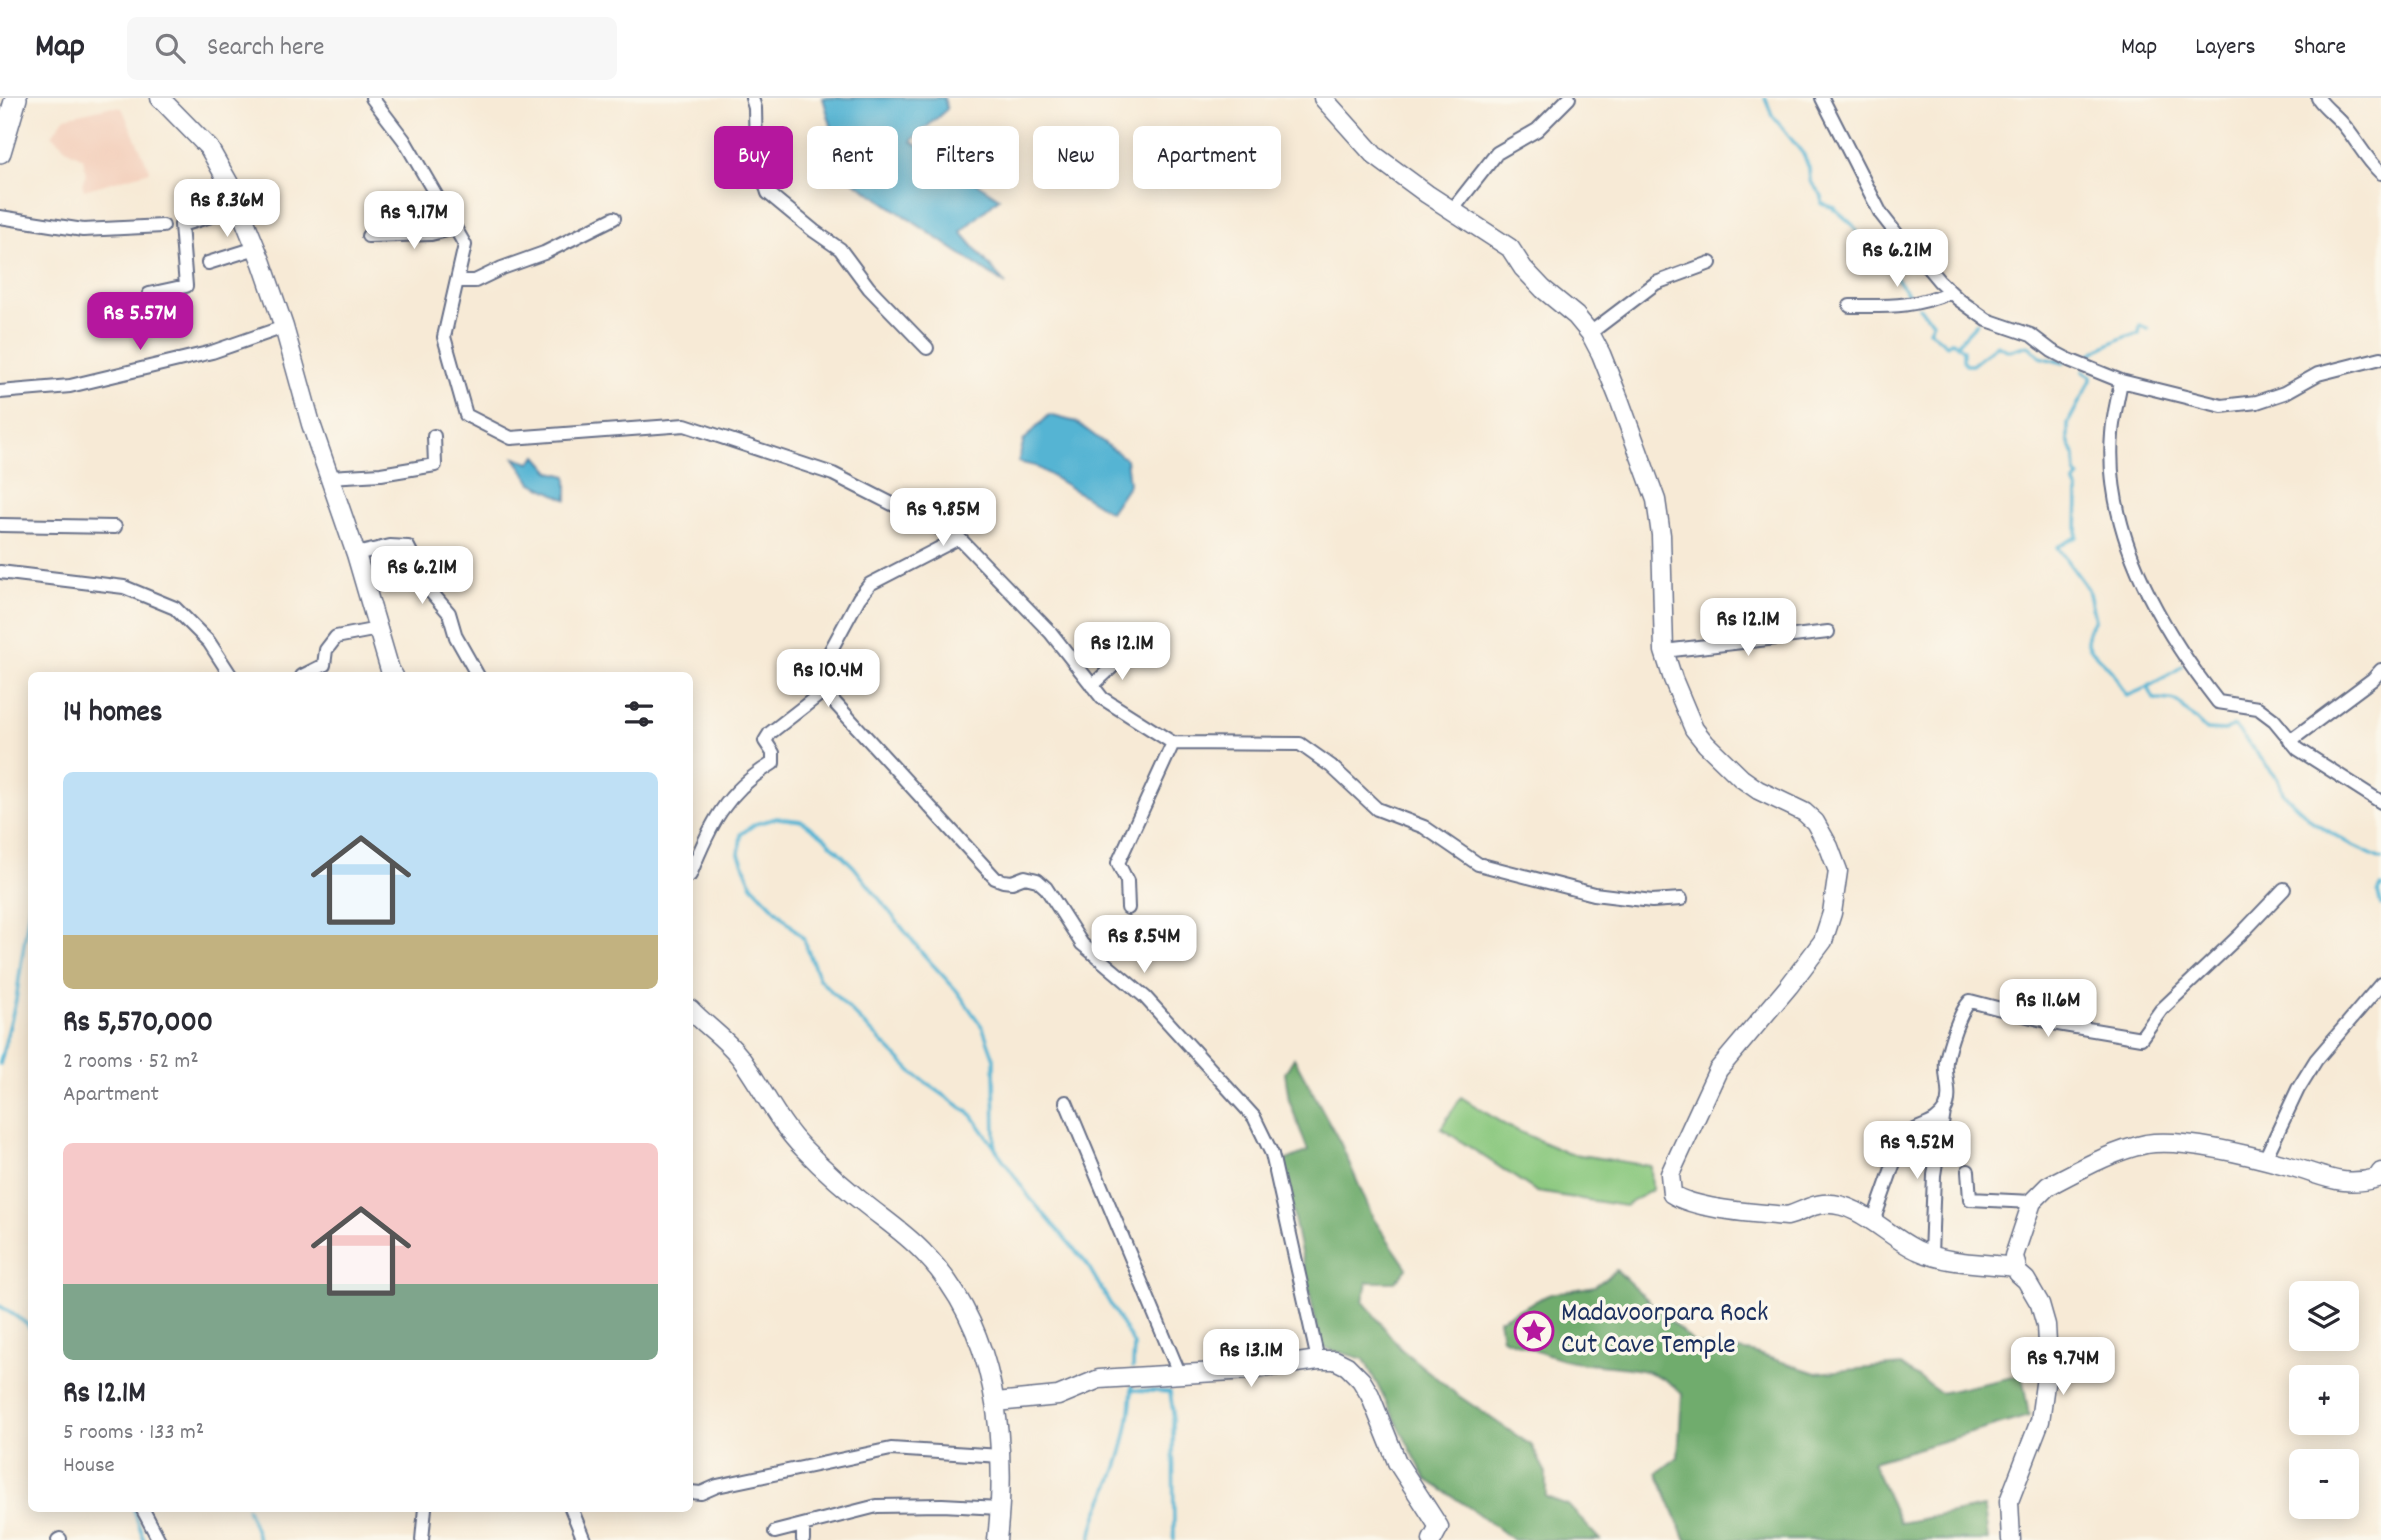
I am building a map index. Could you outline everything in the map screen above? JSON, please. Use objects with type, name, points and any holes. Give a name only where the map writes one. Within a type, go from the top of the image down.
[{"type":"main road","points":[[0,152],[16,98]]},
{"type":"main road","points":[[160,98],[209,148],[237,202],[256,248],[284,327],[311,424],[356,554],[391,672]]},
{"type":"main road","points":[[1323,98],[1374,155],[1427,194],[1454,209],[1510,248],[1523,268],[1543,289],[1576,316],[1590,333],[1619,399],[1656,500],[1661,536],[1664,651],[1694,729],[1741,778],[1758,790],[1804,812],[1815,822],[1829,846],[1838,871],[1832,913],[1823,941],[1790,986],[1718,1070],[1670,1174],[1672,1194],[1701,1204],[1787,1216],[1813,1205],[1827,1203],[1864,1215],[1917,1250],[1931,1255],[2015,1266]]},
{"type":"main road","points":[[693,1012],[738,1054],[801,1147],[851,1193],[916,1244],[954,1287],[973,1323],[996,1402],[1002,1455],[997,1540]]},
{"type":"main road","points":[[2011,1540],[2009,1501],[2040,1421],[2048,1362],[2046,1325],[2040,1304],[2015,1266],[2014,1256],[2032,1202],[2048,1186],[2118,1152],[2148,1144],[2185,1143],[2346,1183],[2377,1178],[2381,1172]]},
{"type":"main road","points":[[996,1402],[1058,1396],[1099,1379],[1250,1370],[1335,1360],[1347,1366],[1361,1380],[1370,1395],[1397,1462],[1439,1527],[1432,1540]]},
{"type":"street","points":[[372,98],[404,140],[465,245],[444,337],[466,415],[511,438],[685,425],[833,474],[959,538],[1051,633],[1102,698],[1173,743],[1300,744],[1331,766],[1377,809],[1424,827],[1478,864],[1594,894],[1652,901],[1681,899]]},
{"type":"street","points":[[752,98],[755,108],[756,155],[768,193],[814,232],[840,249],[869,288],[928,348]]},
{"type":"street","points":[[1822,98],[1881,214],[1906,246],[1950,292],[1987,320],[2031,335],[2060,356],[2121,381],[2222,406],[2257,402],[2284,393],[2318,374],[2381,358]]},
{"type":"street","points":[[2318,98],[2323,106],[2342,122],[2381,173]]},
{"type":"street","points":[[1454,209],[1497,153],[1536,130],[1565,99]]},
{"type":"street","points":[[149,294],[186,286],[181,225],[211,216],[237,202]]},
{"type":"street","points":[[0,217],[83,230],[163,226]]},
{"type":"street","points":[[457,281],[475,281],[544,253],[614,218]]},
{"type":"street","points":[[368,236],[431,234],[455,228]]},
{"type":"street","points":[[208,263],[256,248]]},
{"type":"street","points":[[1590,333],[1656,283],[1710,263]]},
{"type":"street","points":[[1850,306],[1907,306],[1950,292]]},
{"type":"street","points":[[0,392],[70,386],[212,352],[284,327]]},
{"type":"street","points":[[2121,381],[2112,435],[2114,479],[2132,559],[2156,611],[2196,674],[2218,702],[2258,708],[2274,720],[2290,741],[2381,803]]},
{"type":"street","points":[[329,477],[381,474],[435,465],[434,436]]},
{"type":"street","points":[[0,525],[115,527]]},
{"type":"street","points":[[959,538],[870,584],[859,598],[820,670],[824,691],[995,878],[1012,882],[1025,877],[1037,880],[1046,888],[1082,944],[1144,998],[1254,1117],[1272,1154],[1318,1360]]},
{"type":"street","points":[[356,554],[390,546],[408,547],[432,592],[449,613],[456,637],[476,672]]},
{"type":"street","points":[[0,572],[124,587],[175,608],[209,642],[228,672]]},
{"type":"street","points":[[310,672],[324,665],[326,650],[336,637],[378,629]]},
{"type":"street","points":[[1664,651],[1828,632]]},
{"type":"street","points":[[1092,686],[1127,653]]},
{"type":"street","points":[[2290,741],[2381,670]]},
{"type":"street","points":[[693,868],[721,808],[735,792],[773,763],[773,753],[765,741],[770,733],[824,691]]},
{"type":"street","points":[[1128,908],[1126,881],[1118,863],[1173,743]]},
{"type":"street","points":[[1931,1255],[1934,1175],[1948,1101],[1946,1062],[1962,1009],[1970,1001],[2058,1024],[2141,1038],[2161,1010],[2284,889]]},
{"type":"street","points":[[2264,1161],[2298,1089],[2316,1060],[2381,984]]},
{"type":"street","points":[[1066,1102],[1180,1375]]},
{"type":"street","points":[[1873,1222],[1902,1140],[1910,1129],[1931,1124],[1944,1111]]},
{"type":"street","points":[[1968,1171],[1970,1199],[2032,1202]]},
{"type":"street","points":[[693,1492],[701,1493],[717,1486],[891,1449],[1002,1455]]},
{"type":"street","points":[[775,1532],[877,1506],[1000,1508]]},
{"type":"street","points":[[144,1512],[159,1540]]},
{"type":"street","points":[[422,1540],[425,1512]]},
{"type":"street","points":[[572,1512],[584,1540]]},
{"type":"street","points":[[803,1525],[803,1540]]},
{"type":"shaded area","points":[[109,107],[122,108],[150,171],[84,190],[82,183],[86,174],[83,158],[69,151],[52,135],[65,117]]},
{"type":"green space","points":[[1294,1058],[1341,1144],[1373,1218],[1407,1268],[1395,1282],[1367,1282],[1363,1301],[1401,1349],[1456,1394],[1532,1446],[1546,1473],[1546,1497],[1568,1505],[1600,1540],[1513,1540],[1426,1479],[1364,1359],[1321,1347],[1282,1162],[1308,1151],[1289,1100],[1285,1073]]},
{"type":"green space","points":[[1461,1097],[1507,1126],[1567,1153],[1651,1166],[1652,1190],[1625,1206],[1537,1192],[1441,1128]]},
{"type":"green space","points":[[1616,1270],[1695,1344],[1752,1352],[1816,1373],[1901,1365],[1940,1393],[2022,1375],[2029,1416],[1872,1462],[1900,1523],[1984,1507],[1988,1540],[1686,1540],[1657,1473],[1678,1457],[1682,1394],[1670,1383],[1642,1370],[1564,1360],[1502,1338],[1499,1319],[1550,1294],[1595,1286]]},
{"type":"water","points":[[823,98],[944,98],[947,109],[928,126],[912,126],[912,189],[985,189],[999,198],[961,232],[1006,285],[865,189],[898,189],[898,126],[831,126]]},
{"type":"water","points":[[1049,415],[1076,422],[1126,459],[1129,484],[1110,512],[1035,466],[1018,462],[1024,440]]},
{"type":"water","points":[[537,456],[551,472],[567,476],[567,500],[532,483],[515,458],[530,463]]},
{"type":"waterway","points":[[1765,98],[1772,115],[1804,155],[1810,181],[1822,196],[1822,204],[1835,208],[1834,210]]},
{"type":"waterway","points":[[1837,211],[1886,263],[1914,302]]},
{"type":"waterway","points":[[1919,307],[1933,322],[1929,330],[1947,345],[1952,341],[1957,344],[1977,323]]},
{"type":"waterway","points":[[2081,360],[2118,340],[2139,334],[2140,325],[2148,329]]},
{"type":"waterway","points":[[1953,341],[1963,350],[1966,365],[1972,365],[1997,345],[2009,351],[2028,345],[2040,357],[2064,363]]},
{"type":"waterway","points":[[2083,371],[2091,376],[2091,380],[2068,423],[2068,440],[2075,457],[2076,475],[2079,477],[2074,483],[2078,491],[2077,537],[2057,547],[2088,589],[2095,620],[2089,629],[2088,644],[2110,669],[2127,696],[2148,687],[2154,699],[2178,702],[2194,719]]},
{"type":"waterway","points":[[2148,687],[2182,666]]},
{"type":"waterway","points":[[2196,720],[2206,730],[2225,731],[2233,726],[2237,729],[2277,778],[2284,794],[2312,821],[2351,845],[2381,859]]},
{"type":"waterway","points":[[995,1147],[994,1059],[983,1028],[957,991],[923,954],[854,867],[825,838],[802,821],[777,818],[755,824],[741,834],[739,854],[752,885],[803,938],[819,979],[914,1074],[972,1115],[1030,1198],[1087,1264],[1134,1345],[1133,1367]]},
{"type":"waterway","points":[[2381,887],[2378,893],[2381,905]]},
{"type":"waterway","points":[[0,1064],[16,1000],[28,916]]},
{"type":"waterway","points":[[0,1306],[28,1326]]},
{"type":"waterway","points":[[1091,1540],[1097,1516],[1124,1444],[1132,1386]]},
{"type":"waterway","points":[[1132,1390],[1170,1392],[1173,1412],[1174,1540]]},
{"type":"waterway","points":[[134,1512],[144,1540]]},
{"type":"waterway","points":[[248,1512],[259,1540]]},
{"type":"place","name":"Madavoorpara Rock Cut Cave Temple","points":[[1534,1331]]}]
